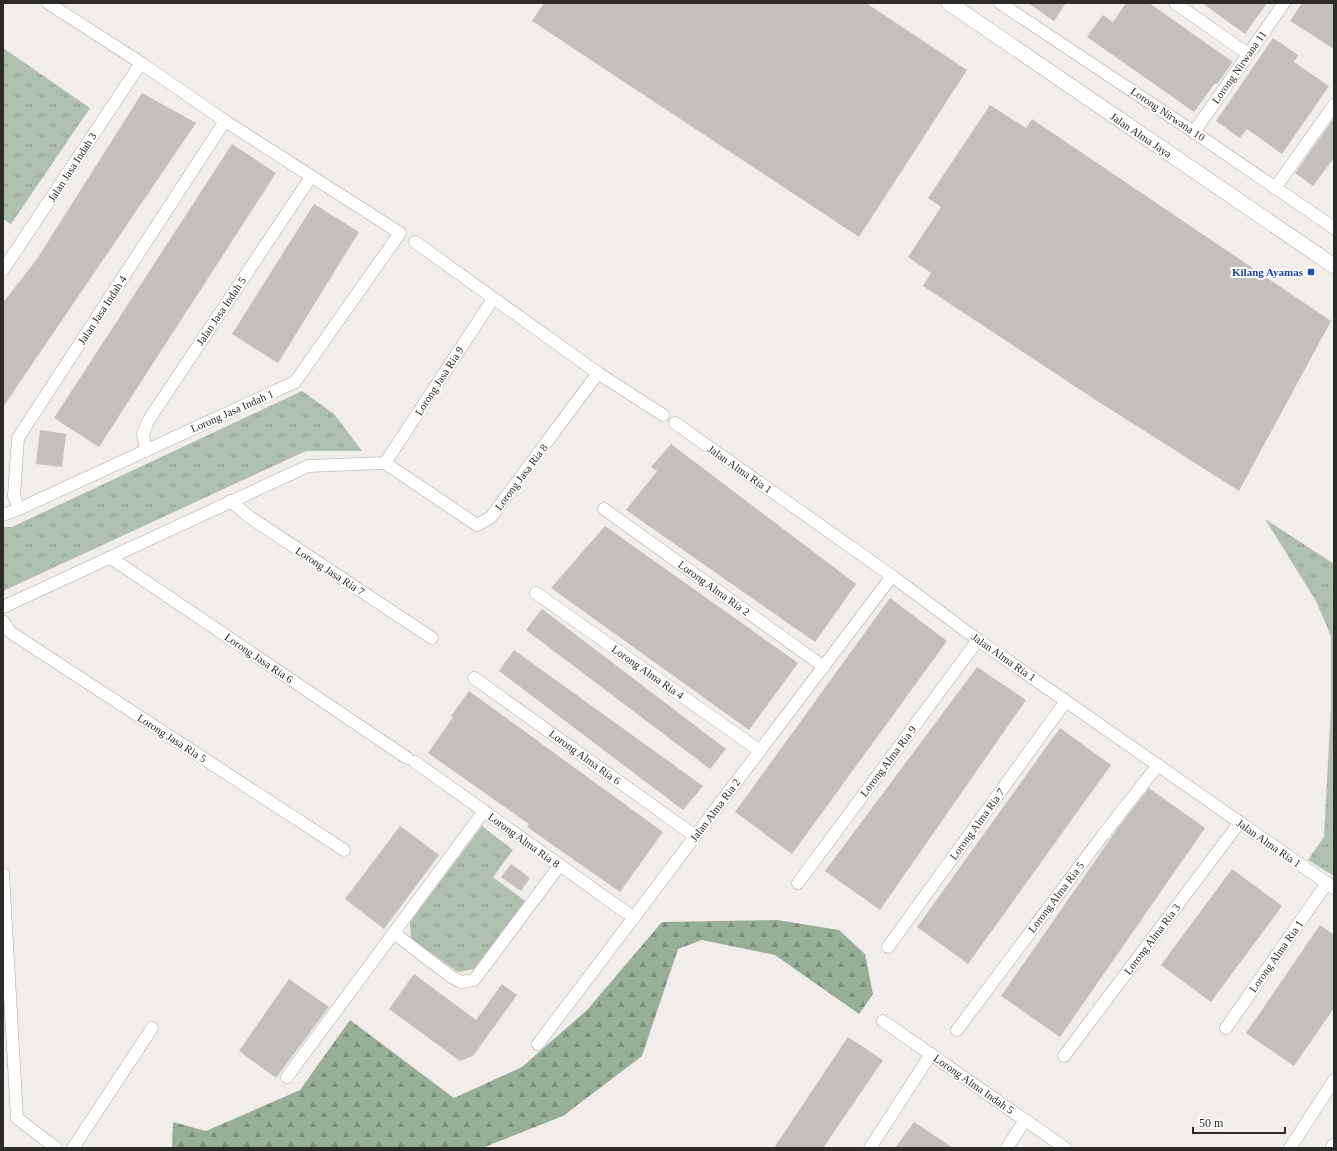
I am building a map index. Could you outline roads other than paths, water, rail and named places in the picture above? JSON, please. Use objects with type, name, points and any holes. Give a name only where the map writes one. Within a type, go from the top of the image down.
[{"type":"street","points":[[48,3],[141,63],[225,121],[311,177]]},
{"type":"street","name":"Jalan Alma Jaya","points":[[949,3],[1334,266]]},
{"type":"street","name":"Lorong Nirwana 10","points":[[1000,3],[1194,132],[1334,228]]},
{"type":"street","points":[[1175,3],[1248,54]]},
{"type":"street","name":"Lorong Nirwana 11","points":[[1194,132],[1284,3]]},
{"type":"street","name":"Jalan Jasa Indah 3","points":[[3,270],[141,63]]},
{"type":"street","points":[[1275,188],[1334,106]]},
{"type":"street","name":"Jalan Jasa Indah 4","points":[[19,509],[14,496],[18,438],[225,121]]},
{"type":"street","name":"Lorong Jasa Indah 1","points":[[3,515],[295,382],[400,234],[311,177]]},
{"type":"street","name":"Jalan Jasa Indah 5","points":[[146,450],[143,434],[148,421],[311,177]]},
{"type":"street","points":[[415,242],[598,373],[663,415]]},
{"type":"street","name":"Lorong Jasa Ria 9","points":[[385,463],[493,299]]},
{"type":"street","name":"Lorong Jasa Ria 8","points":[[385,463],[477,525],[491,517],[598,373]]},
{"type":"street","name":"Jalan Alma Ria 1","points":[[676,423],[892,576],[978,640],[1330,886]]},
{"type":"street","points":[[3,607],[308,466],[385,463]]},
{"type":"street","name":"Lorong Jasa Ria 7","points":[[230,501],[251,518],[432,638]]},
{"type":"street","name":"Lorong Alma Ria 2","points":[[604,509],[824,667]]},
{"type":"street","name":"Lorong Jasa Ria 6","points":[[111,558],[411,760]]},
{"type":"street","name":"Jalan Alma Ria 2","points":[[538,1044],[892,576]]},
{"type":"street","name":"Lorong Alma Ria 4","points":[[536,593],[760,751]]},
{"type":"street","name":"Lorong Jasa Ria 5","points":[[3,621],[10,632],[344,850]]},
{"type":"street","name":"Lorong Alma Ria 9","points":[[798,883],[978,640]]},
{"type":"street","name":"Lorong Alma Ria 6","points":[[474,678],[695,836]]},
{"type":"street","name":"Lorong Alma Ria 7","points":[[888,947],[1066,701]]},
{"type":"street","name":"Lorong Alma Ria 8","points":[[411,760],[634,918]]},
{"type":"street","name":"Lorong Alma Ria 5","points":[[957,1030],[1102,835],[1158,765]]},
{"type":"street","points":[[287,1077],[484,811]]},
{"type":"street","name":"Lorong Alma Ria 3","points":[[1064,1056],[1240,822]]},
{"type":"street","points":[[394,933],[450,976],[461,982],[474,980],[560,865]]},
{"type":"street","points":[[3,874],[17,1118],[56,1148]]},
{"type":"street","name":"Lorong Alma Ria 1","points":[[1226,1028],[1330,886]]},
{"type":"street","name":"Lorong Alma Indah 5","points":[[883,1021],[1065,1148]]},
{"type":"street","points":[[72,1148],[152,1028]]},
{"type":"street","points":[[870,1148],[931,1054]]},
{"type":"street","points":[[1290,1148],[1334,1080]]},
{"type":"street","points":[[1007,1148],[1025,1120]]},
{"type":"place","name":"Kilang Ayamas","points":[[1311,272]]}]
